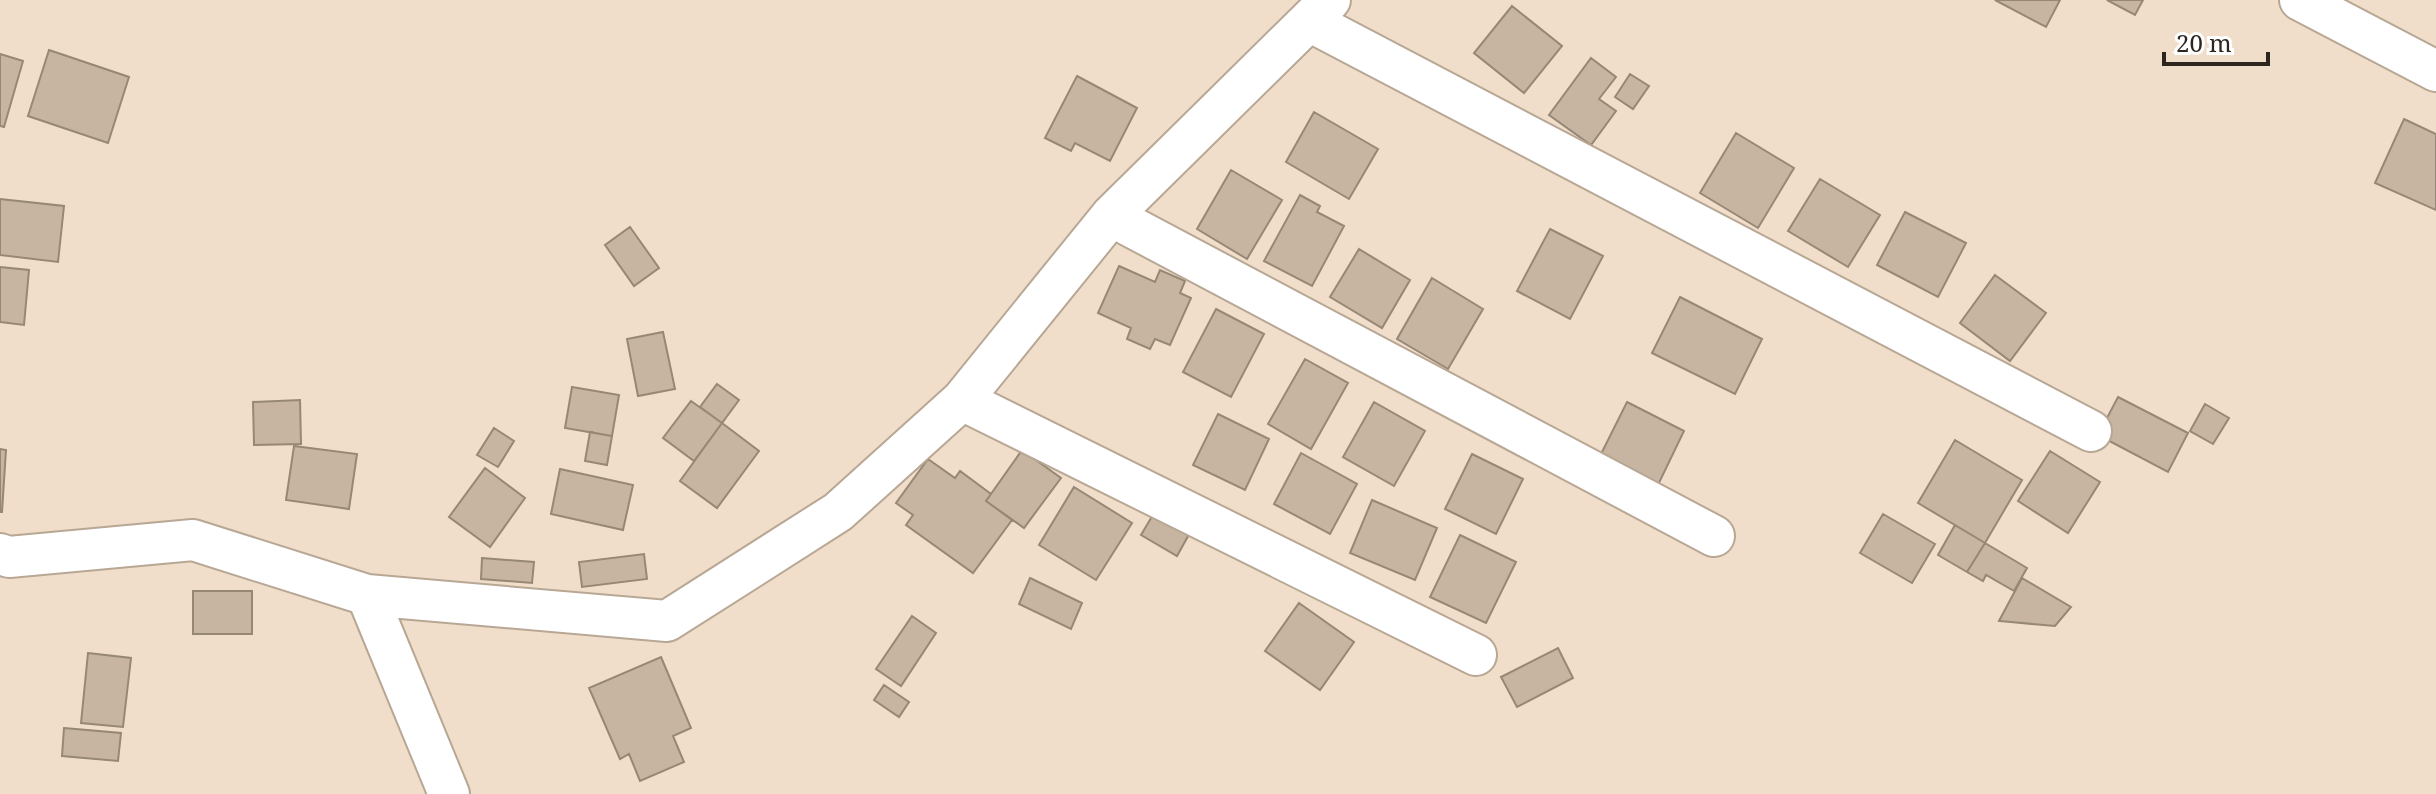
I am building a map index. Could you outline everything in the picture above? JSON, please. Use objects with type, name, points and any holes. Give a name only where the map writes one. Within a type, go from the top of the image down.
[{"type":"street","points":[[2300,0],[2436,71]]},
{"type":"street","points":[[0,554],[9,557],[193,540],[367,595],[667,621],[838,512],[962,400],[1111,216],[1319,11],[2091,431]]},
{"type":"street","points":[[1111,216],[1714,536]]},
{"type":"street","points":[[962,400],[1476,655]]},
{"type":"street","points":[[367,595],[449,794]]},
{"type":"building","points":[[1995,0],[2060,0],[2046,27]]},
{"type":"building","points":[[2107,0],[2143,0],[2135,15]]},
{"type":"building","points":[[1512,6],[1562,46],[1524,93],[1474,53]]},
{"type":"building","points":[[49,50],[129,77],[108,143],[28,116]]},
{"type":"building","points":[[0,54],[23,61],[4,127],[0,126]]},
{"type":"building","points":[[1591,58],[1616,77],[1599,99],[1616,111],[1591,145],[1549,115]]},
{"type":"building","points":[[1630,74],[1649,86],[1633,109],[1615,97]]},
{"type":"building","points":[[1077,76],[1137,108],[1110,161],[1075,143],[1071,151],[1045,138]]},
{"type":"building","points":[[1314,112],[1378,149],[1349,199],[1286,162]]},
{"type":"building","points":[[2404,119],[2436,134],[2436,210],[2375,183]]},
{"type":"building","points":[[1736,133],[1794,168],[1758,228],[1700,193]]},
{"type":"building","points":[[1231,170],[1282,200],[1247,259],[1197,229]]},
{"type":"building","points":[[1820,179],[1880,215],[1848,267],[1788,231]]},
{"type":"building","points":[[1300,195],[1320,206],[1317,212],[1344,226],[1312,286],[1264,261]]},
{"type":"building","points":[[0,199],[64,206],[58,262],[0,255]]},
{"type":"building","points":[[1905,212],[1966,243],[1938,297],[1877,265]]},
{"type":"building","points":[[630,227],[659,268],[634,286],[605,245]]},
{"type":"building","points":[[1550,229],[1603,256],[1570,319],[1517,291]]},
{"type":"building","points":[[1359,249],[1410,280],[1382,328],[1330,297]]},
{"type":"building","points":[[1119,266],[1155,282],[1160,270],[1185,281],[1180,293],[1191,298],[1170,345],[1155,339],[1150,349],[1127,339],[1131,328],[1098,313]]},
{"type":"building","points":[[0,267],[29,270],[24,325],[0,322]]},
{"type":"building","points":[[1995,275],[2046,313],[2010,361],[1960,323]]},
{"type":"building","points":[[1432,278],[1483,309],[1448,369],[1397,339]]},
{"type":"building","points":[[1680,297],[1762,339],[1735,394],[1652,353]]},
{"type":"building","points":[[1216,309],[1264,334],[1231,397],[1183,372]]},
{"type":"building","points":[[663,332],[675,389],[638,396],[627,339]]},
{"type":"building","points":[[1305,359],[1348,383],[1311,449],[1268,424]]},
{"type":"building","points":[[717,384],[739,400],[722,423],[700,407]]},
{"type":"building","points":[[572,387],[619,395],[612,436],[565,428]]},
{"type":"building","points":[[2118,397],[2188,433],[2168,472],[2098,435]]},
{"type":"building","points":[[300,400],[301,444],[254,445],[253,402]]},
{"type":"building","points":[[691,401],[722,423],[694,461],[663,438]]},
{"type":"building","points":[[1374,402],[1425,431],[1394,486],[1343,457]]},
{"type":"building","points":[[1627,402],[1684,431],[1657,487],[1599,458]]},
{"type":"building","points":[[2205,404],[2229,418],[2213,444],[2190,431]]},
{"type":"building","points":[[1218,414],[1269,439],[1245,490],[1193,465]]},
{"type":"building","points":[[722,423],[759,451],[717,508],[680,481]]},
{"type":"building","points":[[494,428],[514,441],[498,467],[477,455]]},
{"type":"building","points":[[590,432],[612,436],[607,465],[585,461]]},
{"type":"building","points":[[1955,440],[2022,480],[1985,543],[1918,503]]},
{"type":"building","points":[[294,446],[357,454],[349,509],[286,500]]},
{"type":"building","points":[[0,449],[6,450],[2,512],[0,512]]},
{"type":"building","points":[[1022,450],[1061,478],[1024,528],[986,501]]},
{"type":"building","points":[[2050,451],[2100,482],[2068,533],[2018,501]]},
{"type":"building","points":[[1301,453],[1357,484],[1330,534],[1274,504]]},
{"type":"building","points":[[1472,454],[1523,479],[1496,534],[1445,509]]},
{"type":"building","points":[[928,459],[955,478],[960,471],[991,494],[986,501],[1012,520],[973,573],[906,525],[913,515],[896,503]]},
{"type":"building","points":[[485,468],[525,498],[490,547],[449,517]]},
{"type":"building","points":[[560,469],[633,485],[623,530],[551,514]]},
{"type":"building","points":[[1074,487],[1132,523],[1096,580],[1039,545]]},
{"type":"building","points":[[1372,500],[1437,528],[1415,580],[1350,553]]},
{"type":"building","points":[[1157,508],[1192,529],[1177,556],[1141,535]]},
{"type":"building","points":[[1883,514],[1935,544],[1912,583],[1860,553]]},
{"type":"building","points":[[1955,525],[1985,543],[1967,572],[1938,555]]},
{"type":"building","points":[[1460,535],[1516,562],[1486,623],[1430,597]]},
{"type":"building","points":[[1985,543],[2027,568],[2014,591],[1986,575],[1983,581],[1967,572]]},
{"type":"building","points":[[644,554],[647,579],[582,587],[579,562]]},
{"type":"building","points":[[482,558],[534,562],[532,583],[481,579]]},
{"type":"building","points":[[1030,578],[1082,603],[1071,629],[1019,604]]},
{"type":"building","points":[[2022,578],[2071,607],[2055,626],[1999,621]]},
{"type":"building","points":[[193,591],[252,591],[252,634],[193,634]]},
{"type":"building","points":[[1299,603],[1354,642],[1320,690],[1265,651]]},
{"type":"building","points":[[912,616],[936,633],[901,686],[876,669]]},
{"type":"building","points":[[1558,648],[1573,678],[1517,707],[1501,677]]},
{"type":"building","points":[[88,653],[131,658],[123,727],[81,723]]},
{"type":"building","points":[[661,657],[691,728],[673,736],[684,762],[640,781],[629,754],[620,759],[589,688]]},
{"type":"building","points":[[884,685],[909,702],[899,717],[874,700]]},
{"type":"building","points":[[64,728],[121,733],[118,761],[62,756]]}]
